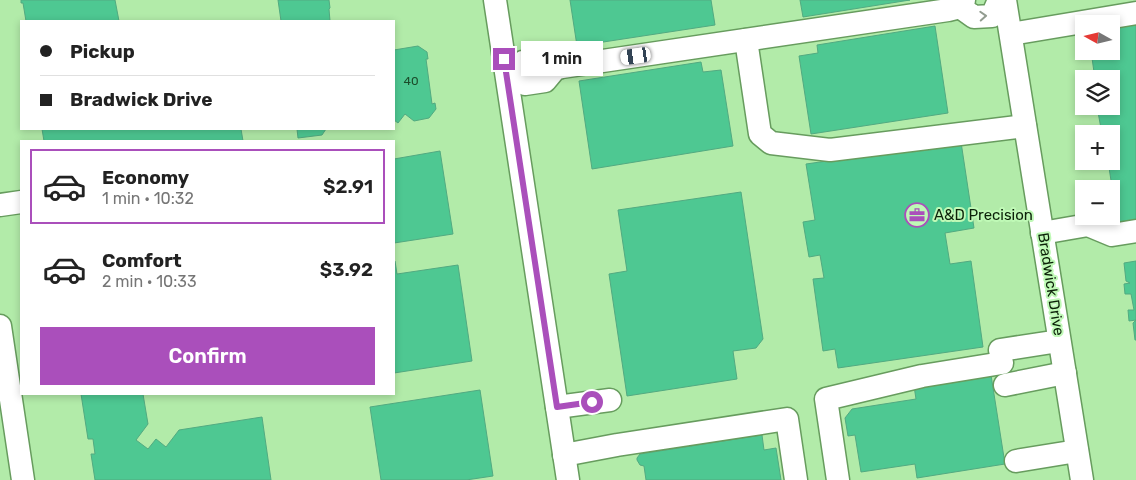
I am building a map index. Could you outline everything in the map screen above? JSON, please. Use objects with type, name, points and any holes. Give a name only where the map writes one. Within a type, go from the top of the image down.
[{"type":"street","points":[[495,0],[511,75],[568,480]]},
{"type":"street","points":[[511,75],[523,62],[543,60],[555,69],[962,4],[974,17],[992,16],[1002,1]]},
{"type":"street","name":"Bradwick Drive","points":[[1002,1],[1011,34],[1082,480]]},
{"type":"street","points":[[1011,34],[1136,13]]},
{"type":"street","points":[[746,40],[760,134],[771,143],[830,150],[1025,126]]},
{"type":"street","points":[[0,205],[20,202]]},
{"type":"street","points":[[1042,233],[1088,225],[1112,235],[1136,231]]},
{"type":"street","points":[[0,330],[23,480]]},
{"type":"street","points":[[1002,366],[1060,341]]},
{"type":"street","points":[[838,480],[826,399],[922,376],[1002,366],[1065,373]]},
{"type":"street","points":[[557,407],[610,400]]},
{"type":"street","points":[[564,455],[788,419],[796,480]]},
{"type":"street","points":[[1016,461],[1077,451]]},
{"type":"building","points":[[21,0],[115,0],[119,20],[26,20],[23,3],[21,3]]},
{"type":"building","points":[[278,0],[329,0],[330,20],[281,20]]},
{"type":"building","points":[[570,0],[711,0],[715,25],[577,46]]},
{"type":"building","points":[[800,0],[910,0],[803,17]]},
{"type":"building","points":[[1136,16],[1136,223],[1118,226],[1120,225],[1120,180],[1111,180],[1109,170],[1120,170],[1120,125],[1100,125],[1099,115],[1120,115],[1120,70],[1094,70],[1092,60],[1120,60],[1120,21]]},
{"type":"building","points":[[935,26],[948,113],[811,134],[799,56],[818,53],[817,45]]},
{"type":"building","points":[[418,46],[427,52],[428,59],[426,59],[432,104],[435,103],[436,109],[429,118],[414,121],[405,114],[398,123],[395,121],[395,50]]},
{"type":"building","points":[[701,62],[703,72],[721,70],[733,146],[592,169],[579,81]]},
{"type":"building","points":[[42,130],[241,130],[243,140],[44,140]]},
{"type":"building","points":[[297,130],[325,130],[322,135],[298,138]]},
{"type":"building","points":[[961,142],[974,228],[945,233],[950,264],[971,261],[983,347],[838,368],[835,349],[823,351],[813,279],[824,278],[820,255],[809,257],[803,222],[815,220],[806,164]]},
{"type":"building","points":[[440,151],[453,234],[395,243],[395,159]]},
{"type":"building","points":[[741,192],[763,339],[756,348],[733,351],[737,379],[627,396],[609,274],[627,271],[618,210]]},
{"type":"building","points":[[395,261],[397,274],[458,265],[472,361],[395,373]]},
{"type":"building","points":[[1136,261],[1136,320],[1129,321],[1128,310],[1134,310],[1131,294],[1125,294],[1124,284],[1130,283],[1126,281],[1124,263]]},
{"type":"building","points":[[1136,320],[1136,340],[1135,340],[1133,323]]},
{"type":"building","points":[[991,375],[1005,464],[917,478],[915,464],[861,472],[855,435],[848,436],[845,418],[852,409],[916,399],[914,386]]},
{"type":"building","points":[[480,390],[493,476],[466,480],[381,480],[370,407]]},
{"type":"building","points":[[81,395],[143,395],[148,424],[136,440],[148,449],[156,439],[166,447],[179,430],[262,417],[271,480],[95,480],[91,454],[95,454],[93,439],[88,439]]},
{"type":"building","points":[[762,435],[764,450],[776,448],[781,480],[646,480],[644,466],[640,465],[637,460],[640,454]]},
{"type":"place","name":"A&D Precision","points":[[917,215]]},
{"type":"route","points":[[504,59],[557,407],[592,402]]}]
